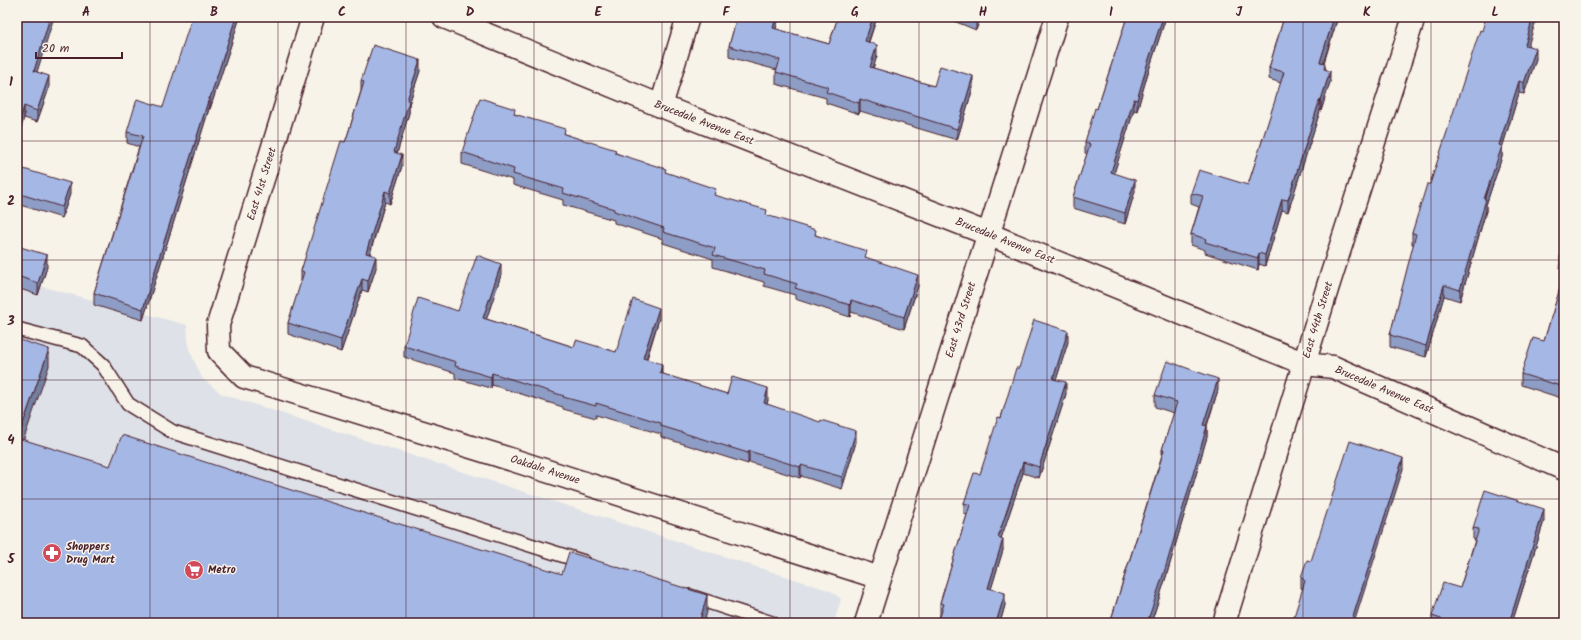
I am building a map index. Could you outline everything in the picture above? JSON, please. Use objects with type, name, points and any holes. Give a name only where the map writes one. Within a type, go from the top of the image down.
[{"type":"street","name":"East 41st Street","points":[[218,351],[218,325],[313,17]]},
{"type":"street","name":"Brucedale Avenue East","points":[[444,17],[661,106],[988,234],[1305,364],[1333,367],[1564,469]]},
{"type":"street","points":[[661,106],[688,17]]},
{"type":"street","name":"East 43rd Street","points":[[866,623],[1057,17]]},
{"type":"street","name":"East 44th Street","points":[[1224,623],[1328,286],[1414,17]]},
{"type":"street","name":"Oakdale Avenue","points":[[218,351],[244,377],[497,455],[880,578]]},
{"type":"lane","points":[[17,328],[82,346],[103,365],[128,404],[173,432],[593,564]]},
{"type":"lane","points":[[675,591],[772,623]]},
{"type":"shaded area","points":[[17,280],[187,325],[189,349],[202,378],[222,394],[831,591],[841,599],[834,623],[17,623]]},
{"type":"building","points":[[17,17],[50,17],[34,71],[49,76],[37,111],[24,106],[17,130]]},
{"type":"building","points":[[192,17],[236,17],[143,309],[94,293],[143,136],[127,132],[137,99],[163,107]]},
{"type":"building","points":[[737,17],[776,17],[773,28],[829,44],[838,17],[873,17],[865,41],[877,45],[870,67],[934,86],[940,66],[973,76],[957,129],[860,99],[859,103],[826,92],[828,87],[776,72],[780,60],[729,46]]},
{"type":"building","points":[[1127,17],[1163,17],[1137,100],[1134,99],[1111,172],[1135,180],[1125,213],[1073,197],[1090,144],[1085,142],[1095,108],[1097,109]]},
{"type":"building","points":[[1284,17],[1334,17],[1320,62],[1325,63],[1324,69],[1330,71],[1288,200],[1282,199],[1265,255],[1259,253],[1258,258],[1205,242],[1206,239],[1191,234],[1203,196],[1191,193],[1199,170],[1248,185],[1284,72],[1269,68]]},
{"type":"building","points":[[1486,17],[1533,17],[1525,45],[1536,48],[1524,83],[1519,81],[1499,145],[1502,146],[1484,199],[1486,199],[1460,290],[1444,285],[1426,346],[1390,335],[1416,234],[1412,233],[1427,184],[1430,184],[1480,30],[1482,31]]},
{"type":"building","points":[[373,45],[420,60],[407,100],[409,101],[394,152],[402,155],[390,193],[385,191],[366,253],[376,256],[368,281],[362,279],[341,340],[288,323],[304,272],[301,271],[341,141],[345,142],[347,137],[364,82],[361,81]]},
{"type":"building","points":[[480,98],[515,109],[514,114],[565,129],[564,134],[616,150],[615,153],[666,169],[665,172],[716,189],[714,195],[767,210],[766,215],[816,230],[815,235],[867,251],[865,257],[918,275],[904,317],[851,300],[850,305],[795,288],[797,284],[764,274],[765,270],[713,255],[715,248],[663,232],[664,228],[614,211],[614,209],[563,193],[564,189],[513,174],[514,169],[462,152]]},
{"type":"building","points":[[17,167],[70,183],[62,207],[17,193]]},
{"type":"building","points":[[1564,245],[1564,258],[1560,257]]},
{"type":"building","points":[[17,246],[47,255],[38,283],[17,276]]},
{"type":"building","points":[[477,255],[501,264],[483,318],[574,347],[576,340],[616,352],[633,299],[659,308],[643,358],[662,364],[660,373],[727,394],[732,377],[768,388],[764,403],[820,422],[821,420],[856,431],[842,477],[801,465],[800,467],[749,451],[748,453],[661,426],[661,423],[596,403],[596,406],[563,397],[564,396],[492,373],[491,377],[455,366],[456,362],[404,346],[418,298],[458,311]]},
{"type":"building","points":[[1564,275],[1564,387],[1521,374],[1533,338],[1544,341]]},
{"type":"building","points":[[1034,320],[1068,331],[1053,379],[1066,382],[1039,467],[1023,462],[998,537],[1003,539],[988,588],[1005,593],[996,623],[983,623],[976,621],[975,623],[938,623],[944,604],[940,603],[970,505],[964,503],[974,473],[980,474],[998,417],[1001,418],[1016,368],[1019,368]]},
{"type":"building","points":[[17,339],[49,349],[18,438],[110,466],[122,435],[322,500],[562,574],[569,552],[707,595],[700,620],[710,623],[17,623]]},
{"type":"building","points":[[1167,361],[1218,379],[1203,425],[1207,426],[1166,566],[1147,623],[1110,623],[1164,450],[1162,450],[1177,402],[1155,395]]},
{"type":"building","points":[[1350,441],[1403,458],[1351,623],[1292,623],[1305,581],[1301,577],[1307,560],[1311,561]]},
{"type":"building","points":[[1485,490],[1544,509],[1509,623],[1446,623],[1447,621],[1432,616],[1443,583],[1460,588],[1479,529],[1473,528]]},
{"type":"place","name":"Shoppers Drug Mart","points":[[52,553]]},
{"type":"place","name":"Metro","points":[[194,570]]}]
